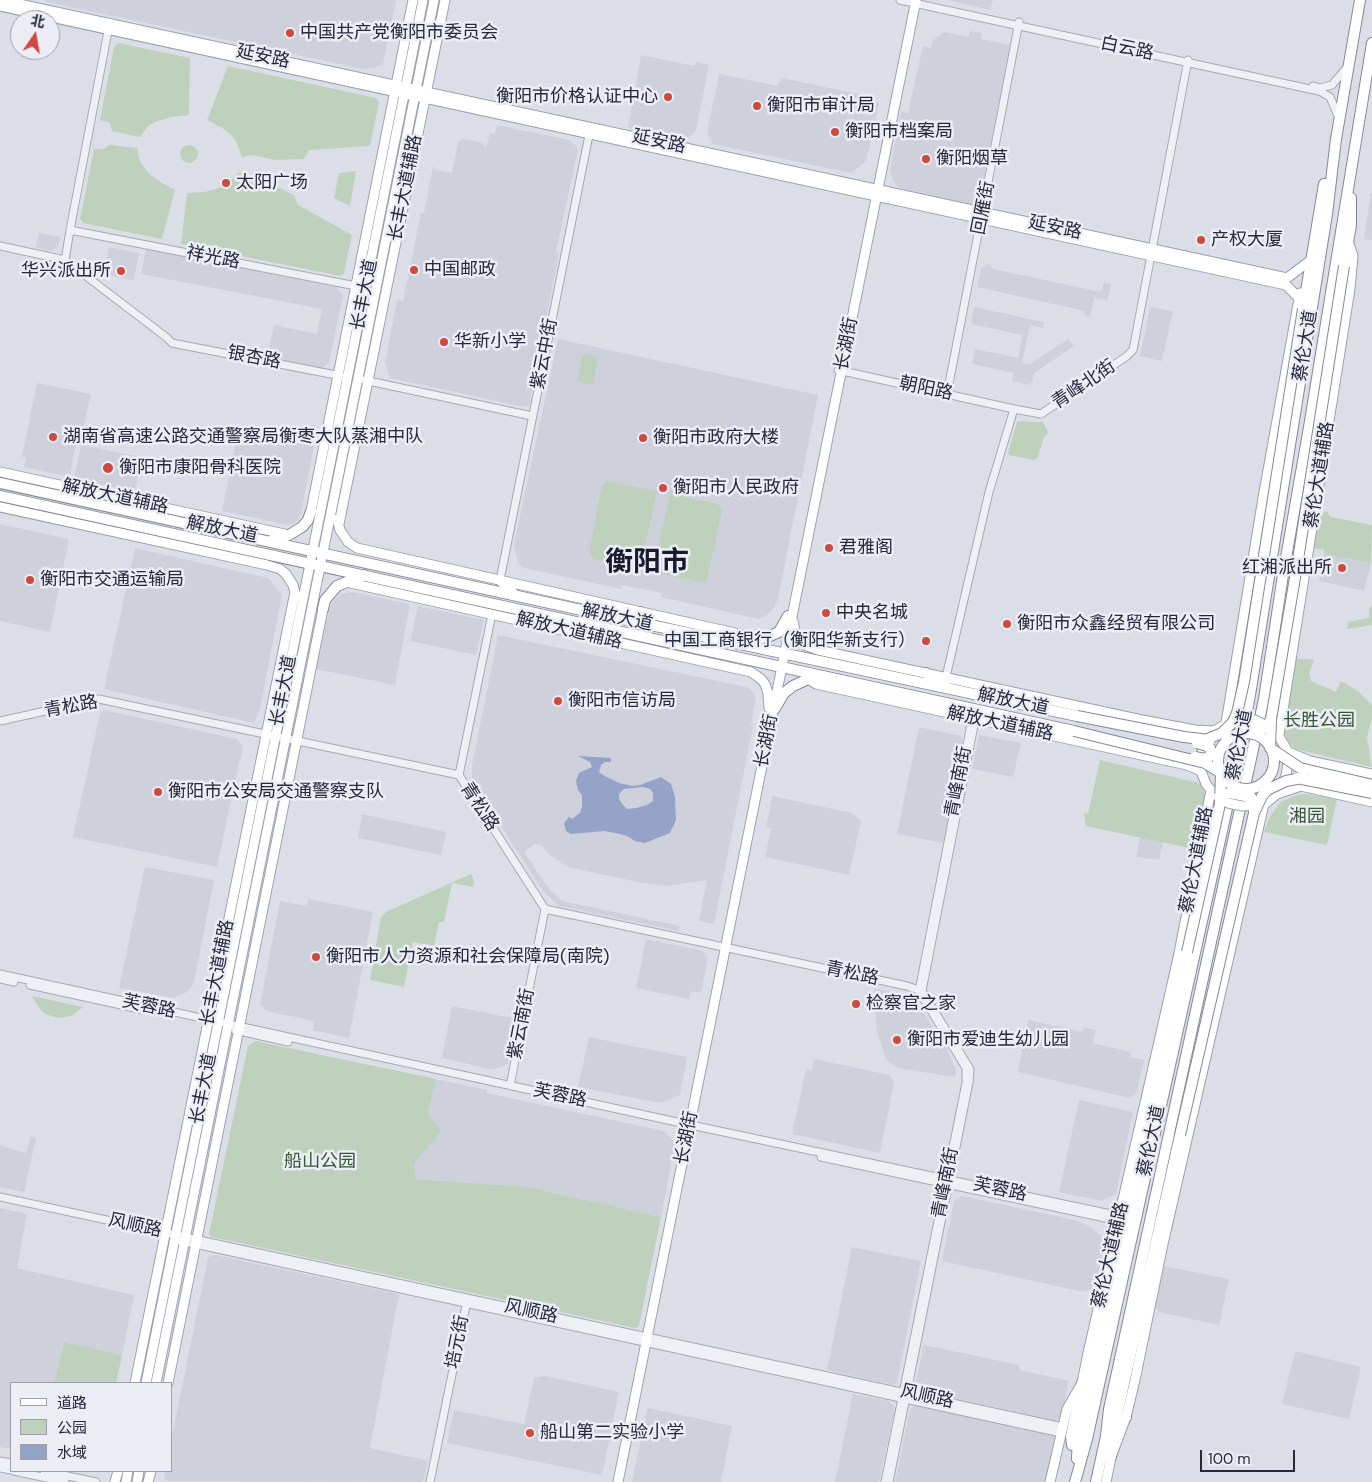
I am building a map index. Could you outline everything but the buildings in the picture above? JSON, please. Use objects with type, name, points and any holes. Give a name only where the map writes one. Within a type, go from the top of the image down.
[{"type":"highway","name":"蔡伦大道","points":[[1075,1479],[1087,1439],[1240,750],[1327,214],[1336,140],[1360,0]]},
{"type":"highway","name":"蔡伦大道","points":[[1096,1482],[1106,1436],[1111,1400],[1264,700],[1283,575],[1372,43]]},
{"type":"highway","points":[[1205,740],[1222,733],[1233,722],[1232,719],[1244,682],[1323,188],[1336,140]]},
{"type":"highway","points":[[1290,762],[1278,747],[1273,734],[1300,547],[1351,225],[1351,167]]},
{"type":"highway","name":"解放大道","points":[[0,482],[654,626],[783,653],[945,682],[1077,716],[1205,740],[1222,740],[1235,735]]},
{"type":"highway","name":"解放大道","points":[[0,496],[136,531],[315,564],[780,665],[807,675],[825,675],[975,715],[1074,731],[1192,760],[1205,764],[1221,774]]},
{"type":"highway","points":[[140,503],[159,517]]},
{"type":"highway","points":[[270,541],[289,535],[302,527],[308,520],[311,511]]},
{"type":"highway","points":[[323,609],[325,600],[337,586],[364,575]]},
{"type":"highway","points":[[500,580],[515,595]]},
{"type":"highway","points":[[492,614],[494,603]]},
{"type":"highway","points":[[618,618],[638,611],[654,626]]},
{"type":"highway","points":[[737,643],[760,639],[779,632],[790,617]]},
{"type":"highway","points":[[926,673],[945,682]]},
{"type":"highway","points":[[772,709],[784,693],[807,675]]},
{"type":"highway","points":[[1232,719],[1240,724],[1263,729],[1267,727],[1274,728]]},
{"type":"highway","points":[[1258,787],[1270,776],[1273,768],[1274,760],[1270,748],[1274,728]]},
{"type":"highway","points":[[1143,747],[1205,759],[1211,753],[1210,748],[1207,746],[1146,730]]},
{"type":"highway","points":[[1372,784],[1300,768],[1270,748],[1262,738],[1253,734],[1235,735],[1227,740],[1218,756],[1221,774],[1226,781],[1241,789],[1258,787],[1292,777],[1372,793]]},
{"type":"highway","points":[[1192,760],[1211,774],[1217,796]]},
{"type":"highway","points":[[1075,1479],[1078,1437],[1095,1344],[1183,956],[1221,774]]},
{"type":"highway","points":[[1111,1457],[1114,1428],[1130,1379],[1180,1155],[1180,1135],[1262,796],[1267,790],[1286,780],[1302,778]]},
{"type":"highway","points":[[1217,796],[1229,792],[1251,797],[1259,807]]},
{"type":"highway","points":[[1075,1479],[1071,1436],[1082,1382]]},
{"type":"highway","points":[[1106,1436],[1126,1418]]},
{"type":"main road","name":"延安路","points":[[1,0],[109,27]]},
{"type":"main road","name":"长丰大道辅路","points":[[311,511],[413,0]]},
{"type":"main road","name":"长丰大道","points":[[318,551],[337,434],[424,0]]},
{"type":"main road","name":"长丰大道","points":[[156,1382],[286,738],[315,564],[333,501],[363,380],[391,215],[400,196],[416,93],[434,0]]},
{"type":"main road","name":"长丰大道辅路","points":[[339,524],[354,447],[363,380],[400,196],[408,181],[445,0]]},
{"type":"main road","name":"长湖街","points":[[618,1482],[839,370],[915,1]]},
{"type":"main road","name":"延安路","points":[[0,6],[109,27],[395,88],[1151,252],[1287,278],[1311,260]]},
{"type":"main road","points":[[421,116],[426,108],[440,98],[429,77],[423,56]]},
{"type":"main road","points":[[398,128],[392,106],[378,85],[391,79],[397,71],[401,60]]},
{"type":"main road","points":[[385,193],[400,196]]},
{"type":"main road","name":"蔡伦大道辅路","points":[[1274,728],[1350,289],[1352,256],[1348,244]]},
{"type":"main road","name":"延安路","points":[[1151,252],[1286,285],[1298,297]]},
{"type":"main road","points":[[1217,796],[1206,784],[1201,770],[1201,756],[1206,742],[1214,731],[1232,719],[1298,297],[1311,260]]},
{"type":"main road","points":[[362,306],[356,286],[371,263]]},
{"type":"main road","points":[[319,472],[337,434]]},
{"type":"main road","points":[[346,485],[341,463],[354,447]]},
{"type":"main road","name":"解放大道辅路","points":[[0,472],[289,535]]},
{"type":"main road","points":[[333,501],[339,524]]},
{"type":"main road","name":"解放大道辅路","points":[[0,507],[136,531],[267,565],[280,569],[286,574],[295,592]]},
{"type":"main road","name":"解放大道辅路","points":[[339,524],[340,530],[348,542],[357,548],[760,639]]},
{"type":"main road","name":"长丰大道","points":[[146,1382],[170,1236],[271,735],[299,613],[315,564]]},
{"type":"main road","name":"解放大道辅路","points":[[346,582],[751,672],[765,684],[772,709]]},
{"type":"main road","points":[[295,592],[299,613]]},
{"type":"main road","points":[[271,735],[295,592]]},
{"type":"main road","name":"长丰大道辅路","points":[[168,1382],[323,609]]},
{"type":"main road","points":[[790,617],[796,636],[805,645],[818,650],[926,673]]},
{"type":"main road","points":[[652,638],[659,651]]},
{"type":"main road","name":"解放大道辅路","points":[[807,675],[816,684],[975,715],[1187,765],[1201,770]]},
{"type":"main road","name":"解放大道辅路","points":[[945,682],[1195,730],[1214,731]]},
{"type":"main road","points":[[1180,1155],[1259,807],[1277,794],[1286,776],[1288,762],[1286,751],[1274,728]]},
{"type":"main road","points":[[1286,751],[1310,761],[1372,774]]},
{"type":"main road","points":[[1277,794],[1301,786],[1372,802]]},
{"type":"main road","name":"蔡伦大道辅路","points":[[1183,956],[1217,796]]},
{"type":"main road","points":[[135,1382],[170,1236]]},
{"type":"main road","name":"长湖街","points":[[614,1482],[645,1339]]},
{"type":"main road","points":[[1050,1482],[1067,1409],[1082,1382],[1095,1344]]},
{"type":"main road","points":[[1106,1482],[1111,1457],[1126,1418],[1130,1379]]},
{"type":"street","name":"白云路","points":[[900,0],[915,1],[1319,91],[1330,97],[1340,118]]},
{"type":"street","name":"回雁街","points":[[947,394],[1019,24]]},
{"type":"street","points":[[64,260],[109,27]]},
{"type":"street","name":"白云路","points":[[1188,61],[1320,88],[1332,85],[1348,66]]},
{"type":"street","name":"青峰北街","points":[[1014,409],[1041,414],[1127,356],[1132,350],[1188,61]]},
{"type":"street","name":"紫云中街","points":[[500,580],[590,131]]},
{"type":"street","name":"祥光路","points":[[70,230],[356,286]]},
{"type":"street","name":"银杏路","points":[[0,246],[64,260],[172,343],[363,380],[532,416]]},
{"type":"street","name":"朝阳路","points":[[839,370],[1014,409]]},
{"type":"street","points":[[945,682],[989,492],[1014,409]]},
{"type":"street","points":[[458,775],[492,614]]},
{"type":"street","name":"青松路","points":[[0,721],[99,699],[458,775],[545,909],[921,990]]},
{"type":"street","name":"青峰南街","points":[[885,1482],[948,1182],[964,1094],[966,1068],[921,990],[975,715]]},
{"type":"street","name":"紫云南街","points":[[511,1081],[545,909]]},
{"type":"street","name":"芙蓉路","points":[[0,974],[213,1023]]},
{"type":"street","name":"芙蓉路","points":[[0,979],[239,1028],[1123,1219]]},
{"type":"street","name":"风顺路","points":[[0,1197],[467,1302],[1062,1430]]},
{"type":"street","name":"风顺路","points":[[0,1202],[170,1236]]},
{"type":"street","name":"培元街","points":[[431,1482],[467,1302]]},
{"type":"street","name":"青峰南街","points":[[889,1482],[904,1396]]},
{"type":"street","points":[[21,1472],[65,1482]]},
{"type":"street","points":[[49,1472],[96,1482]]},
{"type":"shaded area","name":"中国共产党衡阳市委员会","points":[[46,0],[396,0],[383,64],[375,68],[363,69],[46,2]]},
{"type":"shaded area","points":[[948,0],[993,0],[990,10]]},
{"type":"shaded area","points":[[970,31],[982,33],[981,39],[1010,45],[979,202],[976,205],[898,187],[890,171],[901,112],[908,113],[923,46],[931,48],[933,40],[945,32],[968,37]]},
{"type":"shaded area","name":"衡阳市价格认证中心","points":[[641,55],[694,66],[696,62],[709,65],[696,131],[691,136],[682,139],[628,128]]},
{"type":"shaded area","points":[[719,74],[778,86],[782,78],[873,97],[872,101],[879,103],[866,161],[851,173],[713,144],[708,135],[708,127]]},
{"type":"shaded area","points":[[497,125],[569,140],[578,150],[556,252],[559,253],[529,406],[524,407],[390,378],[385,363],[397,300],[403,301],[421,213],[424,213],[433,166],[436,170],[452,173],[458,142],[462,139],[484,143],[483,146],[486,147],[490,133],[495,134]]},
{"type":"shaded area","points":[[1372,193],[1372,240],[1364,239]]},
{"type":"shaded area","points":[[39,233],[61,237],[57,248],[51,251],[36,248]]},
{"type":"shaded area","points":[[109,247],[139,253],[134,280],[104,275]]},
{"type":"shaded area","points":[[146,249],[336,287],[343,296],[329,363],[322,368],[316,368],[267,358],[274,325],[317,334],[322,309],[141,274]]},
{"type":"shaded area","points":[[988,264],[993,269],[1101,292],[1104,283],[1111,284],[1108,300],[1094,298],[1090,317],[1085,316],[1085,311],[977,287],[981,269]]},
{"type":"shaded area","points":[[974,307],[1044,322],[1043,328],[1030,325],[1022,363],[1030,364],[1068,339],[1074,346],[1034,373],[1032,382],[1029,385],[1012,381],[1014,373],[972,364],[975,349],[1018,358],[1022,335],[971,324]]},
{"type":"shaded area","points":[[1150,307],[1173,311],[1162,361],[1140,356]]},
{"type":"shaded area","name":"衡阳市人民政府","points":[[558,339],[818,395],[778,599],[774,608],[766,616],[759,619],[661,597],[662,593],[622,585],[621,589],[524,568],[518,563],[514,544]]},
{"type":"shaded area","name":"湖南省高速公路交通警察局衡枣大队蒸湘中队","points":[[37,383],[91,394],[85,421],[74,453],[70,477],[24,467],[26,458],[22,457]]},
{"type":"shaded area","points":[[238,431],[314,446],[301,514],[296,522],[288,525],[222,511]]},
{"type":"shaded area","name":"衡阳市康阳骨科医院","points":[[81,445],[142,457],[136,487],[131,491],[74,479]]},
{"type":"shaded area","name":"衡阳市交通运输局","points":[[0,524],[69,539],[50,632],[0,621]]},
{"type":"shaded area","points":[[135,548],[268,578],[282,595],[260,709],[254,723],[104,689]]},
{"type":"shaded area","points":[[1324,554],[1371,563],[1364,591],[1319,581]]},
{"type":"shaded area","points":[[352,592],[410,604],[395,685],[316,669],[328,613],[333,601],[344,593]]},
{"type":"shaded area","points":[[418,606],[484,620],[476,655],[410,641]]},
{"type":"shaded area","points":[[498,635],[746,687],[754,693],[756,698],[751,725],[753,726],[714,924],[699,921],[707,880],[667,886],[642,883],[568,867],[551,856],[541,845],[535,844],[524,852],[548,888],[562,901],[680,926],[678,931],[559,906],[543,891],[472,780],[472,765]]},
{"type":"shaded area","name":"衡阳市公安局交通警察支队","points":[[104,710],[237,739],[243,746],[217,867],[73,837],[100,713]]},
{"type":"shaded area","points":[[919,727],[961,736],[963,739],[944,843],[897,834]]},
{"type":"shaded area","points":[[979,735],[1021,743],[1013,777],[972,769]]},
{"type":"shaded area","points":[[772,796],[852,813],[861,821],[849,875],[765,857],[771,828],[766,827]]},
{"type":"shaded area","points":[[362,814],[446,832],[441,855],[358,838]]},
{"type":"shaded area","points":[[1140,837],[1163,842],[1159,860],[1136,857]]},
{"type":"shaded area","points":[[145,867],[214,880],[194,983],[189,991],[174,998],[119,988]]},
{"type":"shaded area","name":"衡阳市人力资源和社会保障局(南院)","points":[[308,899],[373,912],[349,1038],[313,1030],[314,1021],[267,1011],[260,1005],[280,901],[306,906]]},
{"type":"shaded area","points":[[646,939],[703,951],[708,957],[701,993],[691,991],[689,999],[636,988]]},
{"type":"shaded area","points":[[874,988],[910,996],[916,1001],[947,1049],[956,1070],[955,1077],[897,1068],[886,1059],[877,1032]]},
{"type":"shaded area","points":[[452,1006],[517,1019],[508,1064],[494,1070],[442,1058]]},
{"type":"shaded area","points":[[1028,1020],[1082,1032],[1084,1027],[1095,1030],[1093,1043],[1131,1052],[1130,1057],[1144,1060],[1137,1091],[1130,1098],[1018,1072]]},
{"type":"shaded area","points":[[589,1037],[687,1057],[680,1095],[660,1103],[578,1087]]},
{"type":"shaded area","points":[[814,1059],[890,1075],[894,1082],[880,1153],[792,1134],[806,1069],[812,1070]]},
{"type":"shaded area","points":[[436,1079],[487,1090],[487,1093],[664,1131],[675,1145],[661,1217],[528,1187],[416,1179],[414,1164],[440,1131],[428,1114]]},
{"type":"shaded area","points":[[1079,1100],[1133,1112],[1116,1194],[1101,1201],[1059,1192]]},
{"type":"shaded area","points":[[30,1137],[36,1138],[24,1192],[0,1187],[0,1145],[26,1153]]},
{"type":"shaded area","points":[[962,1196],[1079,1221],[1090,1227],[1103,1237],[1105,1242],[1095,1287],[1084,1292],[942,1261],[954,1201]]},
{"type":"shaded area","points":[[0,1208],[27,1214],[17,1268],[134,1295],[122,1355],[64,1342],[54,1382],[10,1382],[10,1449],[0,1447]]},
{"type":"shaded area","points":[[852,1247],[921,1261],[897,1382],[893,1385],[827,1370]]},
{"type":"shaded area","points":[[215,1255],[399,1294],[370,1448],[428,1461],[423,1482],[166,1481],[164,1478],[165,1472],[172,1472],[172,1436],[208,1257]]},
{"type":"shaded area","points":[[1164,1266],[1229,1279],[1219,1325],[1159,1312],[1155,1307]]},
{"type":"shaded area","points":[[924,1345],[1019,1365],[1019,1370],[1069,1381],[1060,1419],[1056,1421],[918,1390],[915,1385]]},
{"type":"shaded area","points":[[1295,1351],[1361,1367],[1349,1419],[1282,1404]]},
{"type":"shaded area","name":"船山第二实验小学","points":[[545,1376],[619,1392],[602,1475],[447,1443],[454,1410],[524,1424],[534,1378]]},
{"type":"shaded area","points":[[853,1394],[889,1401],[895,1408],[879,1482],[835,1482]]},
{"type":"shaded area","points":[[914,1405],[1054,1435],[1055,1439],[1045,1482],[895,1482],[910,1409]]},
{"type":"shaded area","points":[[648,1408],[732,1426],[721,1482],[632,1482]]},
{"type":"green space","points":[[118,43],[190,58],[189,115],[171,117],[155,122],[148,126],[140,137],[112,131],[110,123],[100,120],[114,47]]},
{"type":"green space","points":[[228,66],[376,98],[379,102],[370,146],[309,150],[304,159],[275,160],[253,155],[242,157],[236,141],[230,134],[207,120]]},
{"type":"green space","points":[[109,145],[137,148],[140,162],[149,174],[175,190],[162,239],[83,223],[80,219],[94,149],[104,149]]},
{"type":"green space","points":[[189,145],[195,148],[198,154],[195,160],[189,163],[183,160],[180,154],[183,148]]},
{"type":"green space","points":[[356,171],[350,206],[334,198],[339,173]]},
{"type":"green space","points":[[239,172],[250,179],[269,183],[294,195],[298,205],[352,235],[344,273],[341,276],[181,244],[187,193],[205,192],[219,188],[230,182]]},
{"type":"green space","points":[[583,354],[598,357],[593,385],[577,381]]},
{"type":"green space","points":[[1017,422],[1043,422],[1048,433],[1044,437],[1038,457],[1035,460],[1009,455],[1008,453]]},
{"type":"green space","points":[[607,481],[657,491],[640,569],[593,559],[589,554],[602,485]]},
{"type":"green space","points":[[670,494],[717,504],[721,507],[722,511],[705,581],[698,582],[653,572]]},
{"type":"green space","points":[[1327,511],[1330,517],[1372,525],[1371,563],[1324,554],[1324,550],[1312,548],[1318,518]]},
{"type":"green space","points":[[1372,605],[1372,625],[1347,629],[1348,622],[1369,618],[1369,609]]},
{"type":"green space","name":"长胜公园","points":[[1297,659],[1314,660],[1309,674],[1311,681],[1336,692],[1341,681],[1358,691],[1372,705],[1372,717],[1367,738],[1372,767],[1295,749],[1288,741],[1284,732],[1294,664]]},
{"type":"green space","points":[[1100,760],[1199,783],[1206,796],[1194,849],[1086,826],[1084,813],[1088,814]]},
{"type":"green space","name":"湘园","points":[[1306,794],[1337,799],[1327,845],[1264,832],[1270,816],[1281,802],[1297,795]]},
{"type":"green space","points":[[471,874],[474,880],[473,887],[452,883],[444,922],[439,922],[434,946],[413,942],[404,987],[370,980],[381,917],[386,912]]},
{"type":"green space","points":[[32,996],[83,1007],[72,1016],[58,1018],[45,1014]]},
{"type":"green space","name":"船山公园","points":[[255,1041],[436,1079],[428,1114],[441,1131],[414,1164],[416,1179],[528,1187],[661,1217],[639,1326],[635,1328],[212,1237],[209,1234],[248,1046]]},
{"type":"green space","points":[[64,1342],[122,1355],[116,1382],[54,1382]]},
{"type":"water","points":[[578,756],[611,758],[611,762],[605,762],[601,765],[599,772],[619,783],[633,786],[640,785],[661,777],[671,784],[675,797],[676,820],[670,833],[645,843],[635,841],[627,836],[604,831],[571,834],[566,831],[564,823],[569,817],[572,819],[580,813],[582,795],[578,790],[576,781],[579,773],[592,767],[590,762]],"holes":[[[643,787],[650,789],[653,793],[653,801],[647,805],[627,809],[619,799],[619,794],[624,789]]]},
{"type":"place","name":"中国共产党衡阳市委员会","points":[[290,33]]},
{"type":"place","name":"衡阳市价格认证中心","points":[[668,97]]},
{"type":"place","name":"衡阳市审计局","points":[[757,106]]},
{"type":"place","name":"衡阳市档案局","points":[[835,132]]},
{"type":"place","name":"衡阳烟草","points":[[926,159]]},
{"type":"place","name":"太阳广场","points":[[226,183]]},
{"type":"place","name":"产权大厦","points":[[1201,240]]},
{"type":"place","name":"中国邮政","points":[[414,270]]},
{"type":"place","name":"华兴派出所","points":[[121,271]]},
{"type":"place","name":"华新小学","points":[[444,342]]},
{"type":"place","name":"湖南省高速公路交通警察局衡枣大队蒸湘中队","points":[[53,437]]},
{"type":"place","name":"衡阳市政府大楼","points":[[643,438]]},
{"type":"place","name":"衡阳市康阳骨科医院","points":[[108,468]]},
{"type":"place","name":"衡阳市人民政府","points":[[663,488]]},
{"type":"place","name":"君雅阁","points":[[829,548]]},
{"type":"place","name":"红湘派出所","points":[[1342,568]]},
{"type":"place","name":"衡阳市交通运输局","points":[[30,580]]},
{"type":"place","name":"中央名城","points":[[826,613]]},
{"type":"place","name":"衡阳市众鑫经贸有限公司","points":[[1007,624]]},
{"type":"place","name":"中国工商银行（衡阳华新支行）","points":[[926,641]]},
{"type":"place","name":"衡阳市信访局","points":[[558,701]]},
{"type":"place","name":"衡阳市公安局交通警察支队","points":[[158,792]]},
{"type":"place","name":"衡阳市人力资源和社会保障局(南院)","points":[[316,957]]},
{"type":"place","name":"检察官之家","points":[[856,1004]]},
{"type":"place","name":"衡阳市爱迪生幼儿园","points":[[897,1040]]},
{"type":"place","name":"船山第二实验小学","points":[[530,1433]]},
{"type":"district","name":"衡阳市","points":[[647,564]]}]
